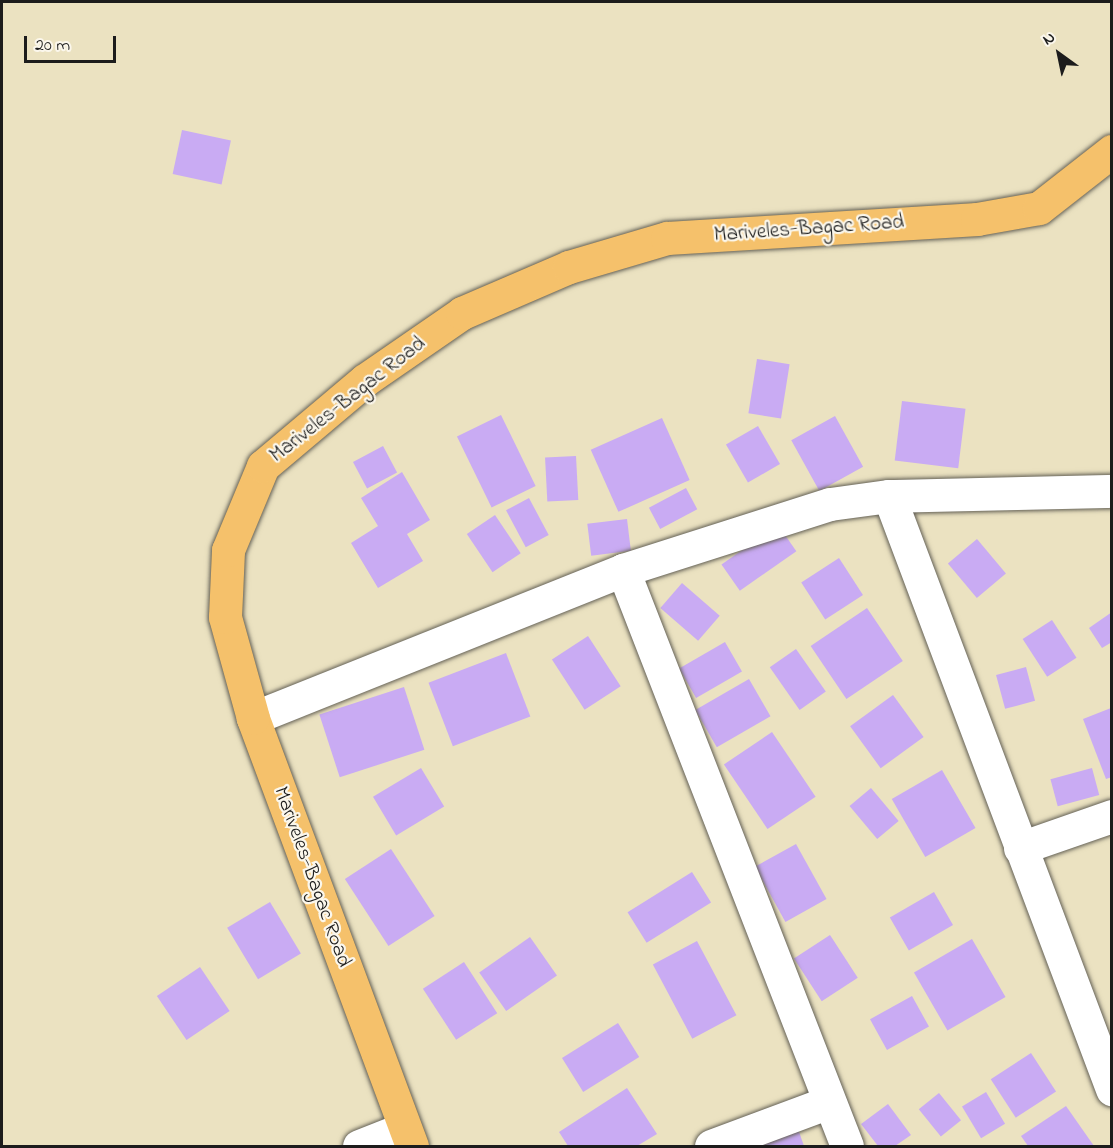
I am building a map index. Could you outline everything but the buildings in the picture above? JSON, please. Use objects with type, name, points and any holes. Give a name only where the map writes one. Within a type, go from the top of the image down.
[{"type":"main road","name":"Mariveles-Bagac Road","points":[[409,1137],[253,718],[225,617],[228,550],[263,466],[365,380],[462,313],[569,267],[667,238],[977,219],[1040,208],[1112,151]]},
{"type":"street","points":[[253,718],[622,570],[830,504],[889,496],[1112,491]]},
{"type":"street","points":[[889,496],[1112,1089]]},
{"type":"street","points":[[622,570],[847,1146]]},
{"type":"street","points":[[1020,848],[1112,816]]},
{"type":"street","points":[[711,1146],[829,1102]]},
{"type":"street","points":[[359,1146],[409,1137]]}]
